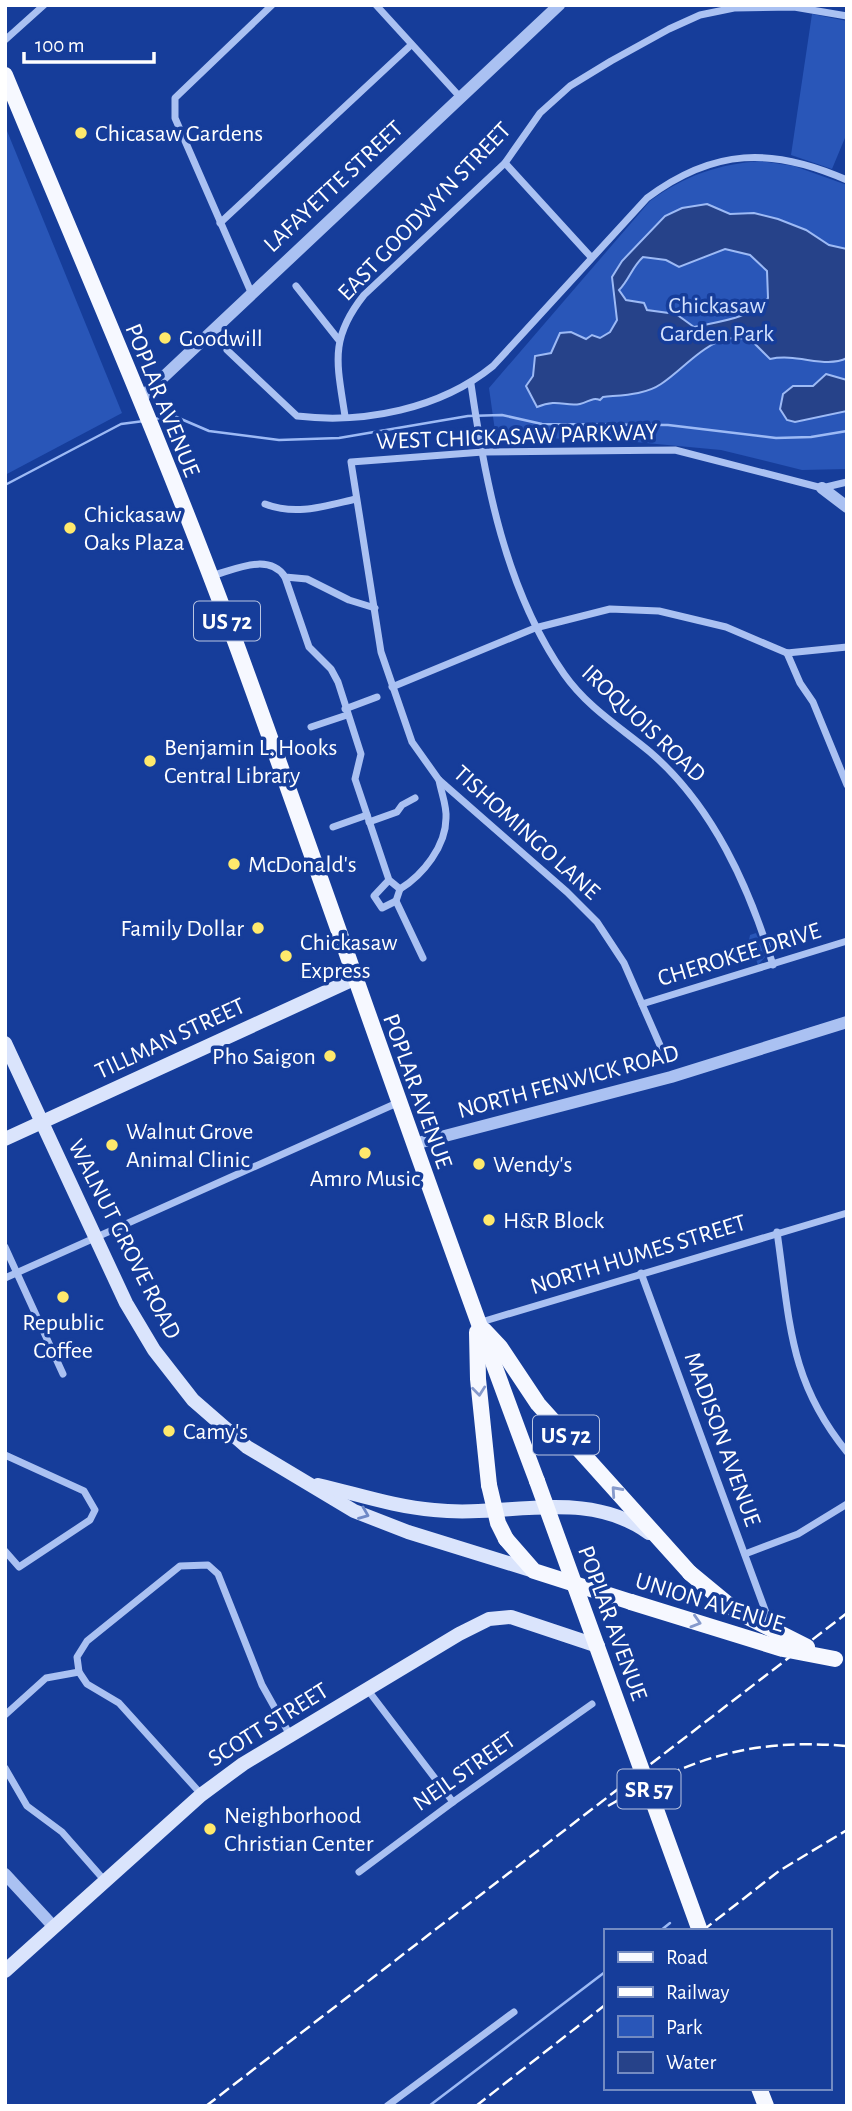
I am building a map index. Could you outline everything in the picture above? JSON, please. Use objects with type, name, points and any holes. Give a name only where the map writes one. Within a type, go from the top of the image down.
[{"type":"main road","name":"POPLAR AVENUE","points":[[5,75],[151,428],[246,669],[397,1103],[598,1646],[699,1929]]},
{"type":"main road","name":"TILLMAN STREET","points":[[5,1139],[354,979]]},
{"type":"main road","name":"WALNUT GROVE ROAD","points":[[5,1043],[126,1303],[154,1350],[193,1400],[247,1447],[354,1511],[408,1532],[534,1571]]},
{"type":"main road","name":"US 72","points":[[477,1323],[478,1379],[489,1485],[498,1523],[506,1539],[534,1571]]},
{"type":"main road","name":"US 72","points":[[477,1323],[500,1347],[538,1404],[661,1542]]},
{"type":"main road","name":"WALNUT GROVE ROAD","points":[[304,1482],[402,1506],[437,1511],[597,1509],[629,1519],[661,1542]]},
{"type":"main road","name":"UNION AVENUE","points":[[661,1542],[690,1573],[750,1620],[841,1661]]},
{"type":"main road","name":"UNION AVENUE","points":[[534,1571],[783,1649],[841,1661]]},
{"type":"main road","name":"SCOTT STREET","points":[[5,1971],[201,1795],[290,1735],[459,1634],[489,1619],[510,1617],[598,1646]]},
{"type":"street","points":[[5,40],[44,5]]},
{"type":"street","points":[[251,292],[175,118],[175,98],[272,5]]},
{"type":"street","points":[[376,5],[460,97]]},
{"type":"street","name":"LAFAYETTE STREET","points":[[139,400],[559,5]]},
{"type":"street","name":"EAST GOODWYN STREET","points":[[338,339],[349,314],[364,295],[505,163],[540,113],[570,86],[669,29],[700,15],[734,7],[794,7],[847,16]]},
{"type":"street","points":[[220,223],[411,44]]},
{"type":"street","points":[[227,350],[297,416],[390,413],[471,384],[510,349],[590,257],[647,198],[673,179],[713,162],[755,156],[787,159],[847,180]]},
{"type":"street","points":[[505,163],[590,257]]},
{"type":"street","points":[[296,286],[338,339],[338,373],[345,416]]},
{"type":"street","name":"IROQUOIS ROAD","points":[[471,384],[483,452],[510,563],[535,628],[565,676],[607,721],[650,753],[695,797],[722,841],[773,965]]},
{"type":"street","name":"WEST CHICKASAW PARKWAY","points":[[351,462],[483,452],[675,450],[822,488],[847,482]]},
{"type":"street","name":"TISHOMINGO LANE","points":[[351,462],[381,652],[412,742],[439,780],[587,911],[619,955],[666,1059]]},
{"type":"street","points":[[822,488],[847,507]]},
{"type":"street","points":[[265,505],[283,511],[310,510],[356,499]]},
{"type":"street","points":[[210,576],[260,563],[275,566],[285,577],[309,647],[331,669],[361,754],[355,779],[389,880],[400,889]]},
{"type":"street","points":[[285,577],[307,579],[349,600],[375,608]]},
{"type":"street","points":[[391,687],[535,628],[610,609],[659,611],[726,627],[787,653],[847,647]]},
{"type":"street","points":[[787,653],[800,683],[813,702],[847,785]]},
{"type":"street","points":[[311,727],[377,697]]},
{"type":"street","points":[[423,958],[396,901],[400,889],[414,881],[439,847],[446,818],[439,780]]},
{"type":"street","points":[[334,827],[397,813],[402,805],[415,798]]},
{"type":"street","points":[[389,880],[374,896],[382,908],[396,901]]},
{"type":"street","name":"CHEROKEE DRIVE","points":[[642,1004],[847,941]]},
{"type":"street","name":"NORTH FENWICK ROAD","points":[[414,1144],[732,1059],[847,1023]]},
{"type":"street","points":[[5,1278],[397,1103]]},
{"type":"street","name":"NORTH HUMES STREET","points":[[477,1323],[847,1213]]},
{"type":"street","points":[[777,1232],[795,1357],[811,1400],[847,1452]]},
{"type":"street","points":[[5,1247],[64,1374]]},
{"type":"street","name":"MADISON AVENUE","points":[[641,1273],[768,1618]]},
{"type":"street","points":[[5,1455],[84,1491],[95,1510],[90,1520],[19,1567],[5,1551]]},
{"type":"street","points":[[745,1554],[798,1535],[847,1504]]},
{"type":"street","points":[[201,1795],[119,1703],[87,1684],[79,1672],[77,1657],[87,1642],[180,1566],[208,1565],[224,1585],[261,1685],[290,1735]]},
{"type":"street","points":[[5,1715],[46,1678],[79,1672]]},
{"type":"street","points":[[367,1689],[453,1802]]},
{"type":"street","name":"NEIL STREET","points":[[359,1872],[592,1704]]},
{"type":"street","points":[[5,1768],[27,1806],[62,1832],[105,1881]]},
{"type":"street","points":[[5,1874],[53,1926]]},
{"type":"street","points":[[387,2106],[514,2012]]},
{"type":"green space","points":[[812,14],[847,21],[847,133],[832,169],[791,155]]},
{"type":"green space","points":[[5,126],[122,413],[5,475]]},
{"type":"green space","name":"Chickasaw Garden Park","points":[[761,161],[794,166],[847,185],[847,469],[802,470],[721,450],[603,439],[496,438],[489,388],[650,201],[702,173],[730,165]]},
{"type":"green space","points":[[756,933],[765,957],[758,965],[749,940],[750,935]]},
{"type":"water","points":[[707,204],[730,214],[754,213],[778,219],[806,230],[829,245],[847,249],[847,358],[830,362],[770,359],[751,340],[737,338],[713,344],[661,384],[648,390],[603,397],[600,400],[593,399],[575,405],[550,403],[537,407],[526,386],[533,376],[535,356],[551,353],[560,333],[571,332],[586,339],[592,335],[600,338],[610,332],[617,320],[612,277],[622,261],[665,216],[682,208]],"holes":[[[725,249],[750,255],[767,271],[768,298],[752,311],[734,318],[694,327],[676,314],[647,310],[644,303],[626,300],[619,290],[643,257],[666,260],[679,267]]]},
{"type":"water","points":[[826,374],[847,380],[847,411],[795,422],[787,420],[780,409],[783,394],[793,386],[813,386]]},
{"type":"waterway","points":[[154,419],[174,416],[209,431],[279,440],[339,438],[468,416],[502,415],[542,424],[668,425],[776,438],[811,437],[847,431]]},
{"type":"waterway","points":[[5,485],[121,424],[144,421]]},
{"type":"waterway","points":[[662,1929],[670,1923]]},
{"type":"waterway","points":[[429,2106],[604,1973]]},
{"type":"railway","points":[[206,2106],[847,1613]]},
{"type":"railway","points":[[608,1806],[667,1775],[722,1755],[780,1745],[847,1746]]},
{"type":"railway","points":[[705,1929],[779,1871],[847,1830]]},
{"type":"railway","points":[[476,2106],[604,2006]]},
{"type":"place","name":"Chicasaw Gardens","points":[[81,133]]},
{"type":"place","name":"Goodwill","points":[[165,338]]},
{"type":"place","name":"Chickasaw Oaks Plaza","points":[[70,528]]},
{"type":"place","name":"Benjamin L. Hooks Central Library","points":[[150,761]]},
{"type":"place","name":"McDonald's","points":[[234,864]]},
{"type":"place","name":"Family Dollar","points":[[258,928]]},
{"type":"place","name":"Chickasaw Express","points":[[286,956]]},
{"type":"place","name":"Pho Saigon","points":[[330,1056]]},
{"type":"place","name":"Walnut Grove Animal Clinic","points":[[112,1145]]},
{"type":"place","name":"Amro Music","points":[[365,1153]]},
{"type":"place","name":"Wendy's","points":[[479,1164]]},
{"type":"place","name":"H&R Block","points":[[489,1220]]},
{"type":"place","name":"Republic Coffee","points":[[63,1297]]},
{"type":"place","name":"Camy's","points":[[169,1431]]},
{"type":"place","name":"Neighborhood Christian Center","points":[[210,1829]]}]
